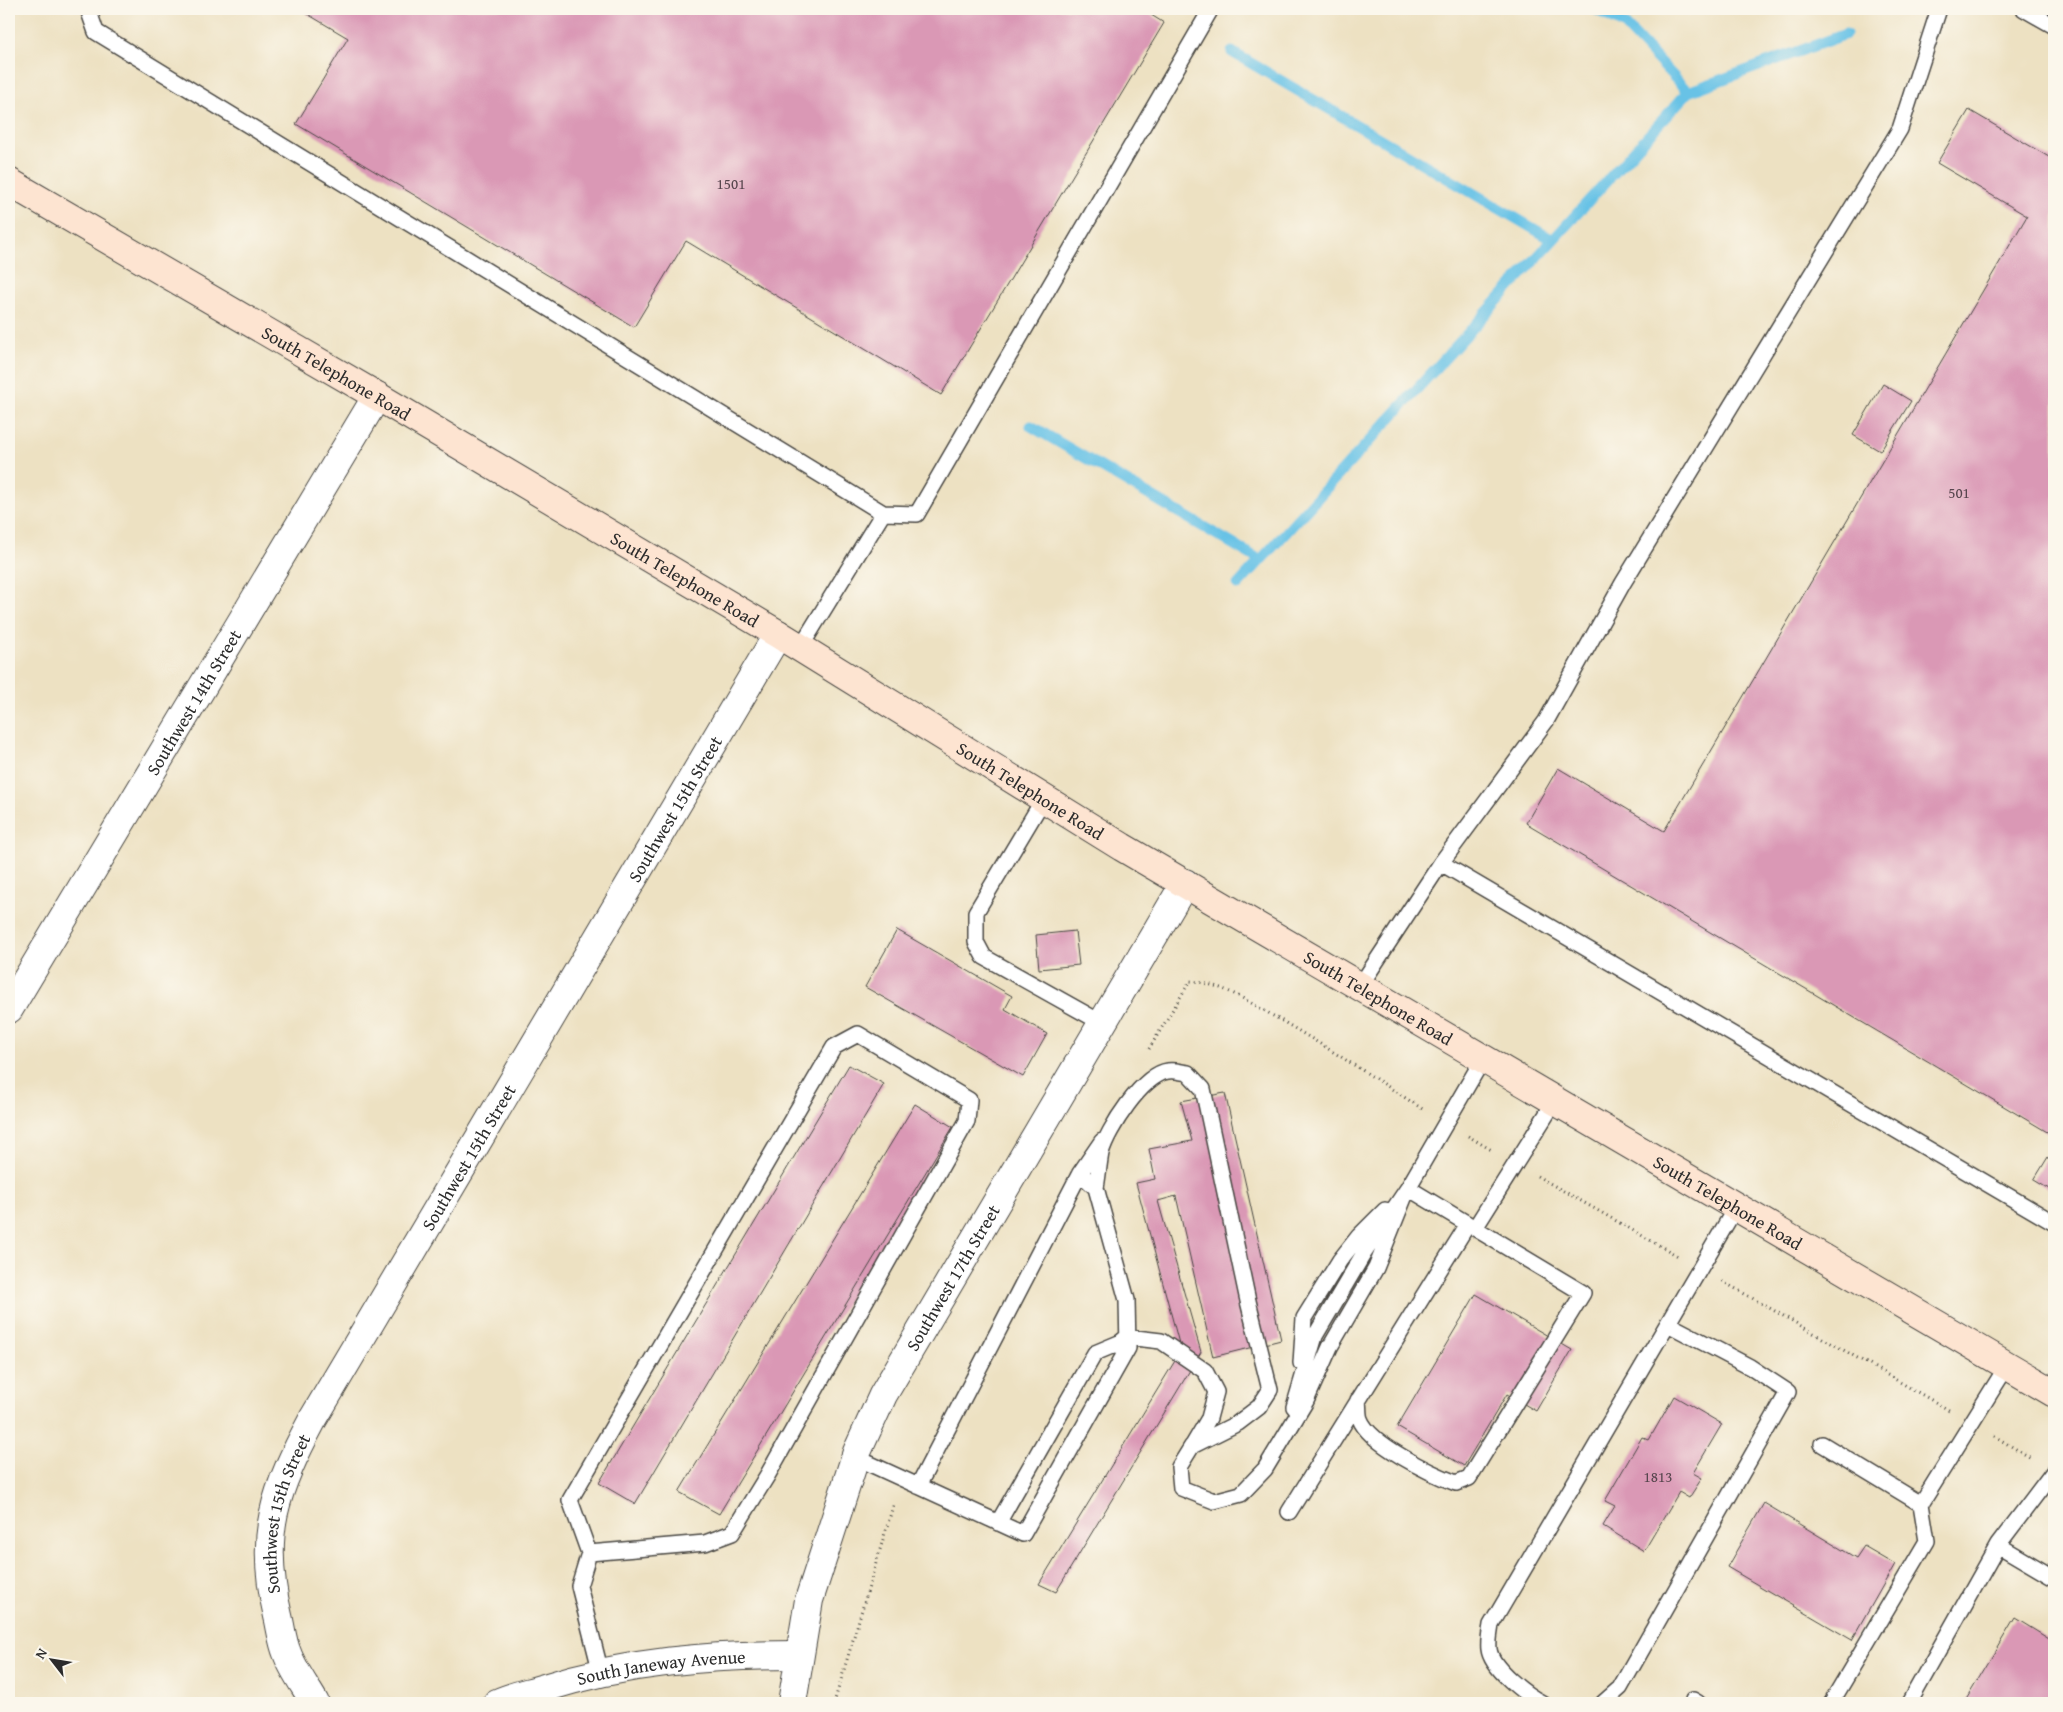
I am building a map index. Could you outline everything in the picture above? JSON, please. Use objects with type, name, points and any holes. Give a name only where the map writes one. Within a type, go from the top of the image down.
[{"type":"main road","name":"South Telephone Road","points":[[9,182],[377,396],[778,634],[1043,800],[2054,1393]]},
{"type":"street","name":"Southwest 14th Street","points":[[9,1008],[377,396]]},
{"type":"street","name":"Southwest 15th Street","points":[[315,1703],[287,1653],[274,1600],[268,1546],[275,1507],[288,1465],[318,1410],[778,634]]},
{"type":"street","name":"Southwest 17th Street","points":[[792,1703],[809,1600],[855,1457],[883,1395],[1185,883]]},
{"type":"street","name":"South Janeway Avenue","points":[[497,1703],[565,1681],[636,1665],[723,1655],[800,1655]]},
{"type":"lane","points":[[88,9],[96,32],[883,512],[917,514],[1212,9]]},
{"type":"lane","points":[[1360,986],[1440,862],[1546,721],[1623,583],[1900,129],[1939,9]]},
{"type":"lane","points":[[2024,9],[2054,26]]},
{"type":"lane","points":[[800,648],[883,512]]},
{"type":"lane","points":[[1043,800],[976,912],[976,942],[984,957],[1102,1023]]},
{"type":"lane","points":[[1440,862],[2054,1222]]},
{"type":"lane","points":[[589,1553],[705,1543],[732,1533],[763,1484],[967,1121],[969,1100],[858,1034],[834,1047],[570,1500],[589,1553],[579,1586],[601,1673]]},
{"type":"lane","points":[[1284,1436],[1316,1336],[1364,1253],[1408,1188],[1483,1059]]},
{"type":"lane","points":[[918,1486],[1080,1173],[1112,1126],[1145,1085],[1166,1071],[1188,1073],[1203,1089],[1248,1301],[1270,1390],[1259,1408],[1238,1423],[1192,1446]]},
{"type":"lane","points":[[1289,1512],[1358,1400],[1555,1100]]},
{"type":"lane","points":[[855,1457],[1023,1534],[1125,1342],[1127,1300],[1096,1188],[1102,1152],[1112,1126]]},
{"type":"lane","points":[[1080,1173],[1096,1188]]},
{"type":"lane","points":[[1358,1400],[1360,1420],[1374,1438],[1432,1474],[1456,1483],[1469,1478],[1583,1293],[1408,1188]]},
{"type":"lane","points":[[998,1523],[1095,1353],[1125,1342],[1161,1341],[1205,1371],[1216,1392],[1209,1418],[1179,1467],[1181,1488],[1214,1501],[1241,1494],[1265,1469],[1306,1401],[1330,1347],[1376,1268],[1408,1188]]},
{"type":"lane","points":[[1542,1703],[1525,1694],[1503,1673],[1489,1650],[1491,1625],[1736,1207]]},
{"type":"lane","points":[[1603,1703],[1620,1688],[1788,1392],[1750,1367],[1668,1324]]},
{"type":"lane","points":[[1831,1703],[1927,1541],[1921,1504],[2007,1366]]},
{"type":"lane","points":[[1822,1444],[1921,1504]]},
{"type":"lane","points":[[1909,1703],[1998,1545],[2054,1471]]},
{"type":"lane","points":[[1998,1545],[2054,1578]]},
{"type":"path","points":[[645,1703],[700,1703]]},
{"type":"building","points":[[299,9],[1151,9],[1148,13],[1164,23],[941,395],[686,241],[634,327],[296,124],[348,38]]},
{"type":"building","points":[[1969,110],[2054,160],[2054,1136],[1526,823],[1558,768],[1664,831],[2027,216],[1937,163]]},
{"type":"building","points":[[1883,384],[1911,401],[1880,451],[1853,435]]},
{"type":"building","points":[[897,930],[1012,996],[1005,1009],[1047,1034],[1023,1077],[865,987]]},
{"type":"building","points":[[1075,931],[1079,965],[1039,969],[1036,935]]},
{"type":"building","points":[[849,1065],[884,1084],[635,1504],[599,1483]]},
{"type":"building","points":[[1225,1093],[1281,1340],[1213,1357],[1176,1196],[1158,1201],[1201,1352],[1056,1592],[1039,1584],[1181,1351],[1136,1183],[1155,1179],[1149,1149],[1192,1141],[1181,1101]]},
{"type":"building","points":[[915,1104],[953,1127],[719,1514],[679,1492]]},
{"type":"building","points":[[2048,1157],[2054,1161],[2054,1192],[2034,1180]]},
{"type":"building","points":[[1476,1294],[1572,1350],[1536,1411],[1507,1394],[1464,1466],[1397,1427]]},
{"type":"building","points":[[1674,1396],[1722,1424],[1693,1473],[1702,1478],[1689,1498],[1679,1492],[1644,1551],[1603,1526],[1615,1506],[1605,1501],[1642,1437],[1649,1440]]},
{"type":"building","points":[[1764,1503],[1856,1558],[1864,1546],[1895,1564],[1852,1640],[1727,1567]]},
{"type":"building","points":[[2015,1618],[2054,1642],[2054,1703],[1964,1703]]},
{"type":"waterway","points":[[1595,9],[1625,25],[1688,92]]},
{"type":"waterway","points":[[1238,585],[1688,92],[1846,34]]},
{"type":"waterway","points":[[1232,52],[1553,240]]},
{"type":"waterway","points":[[1031,426],[1260,560]]}]
